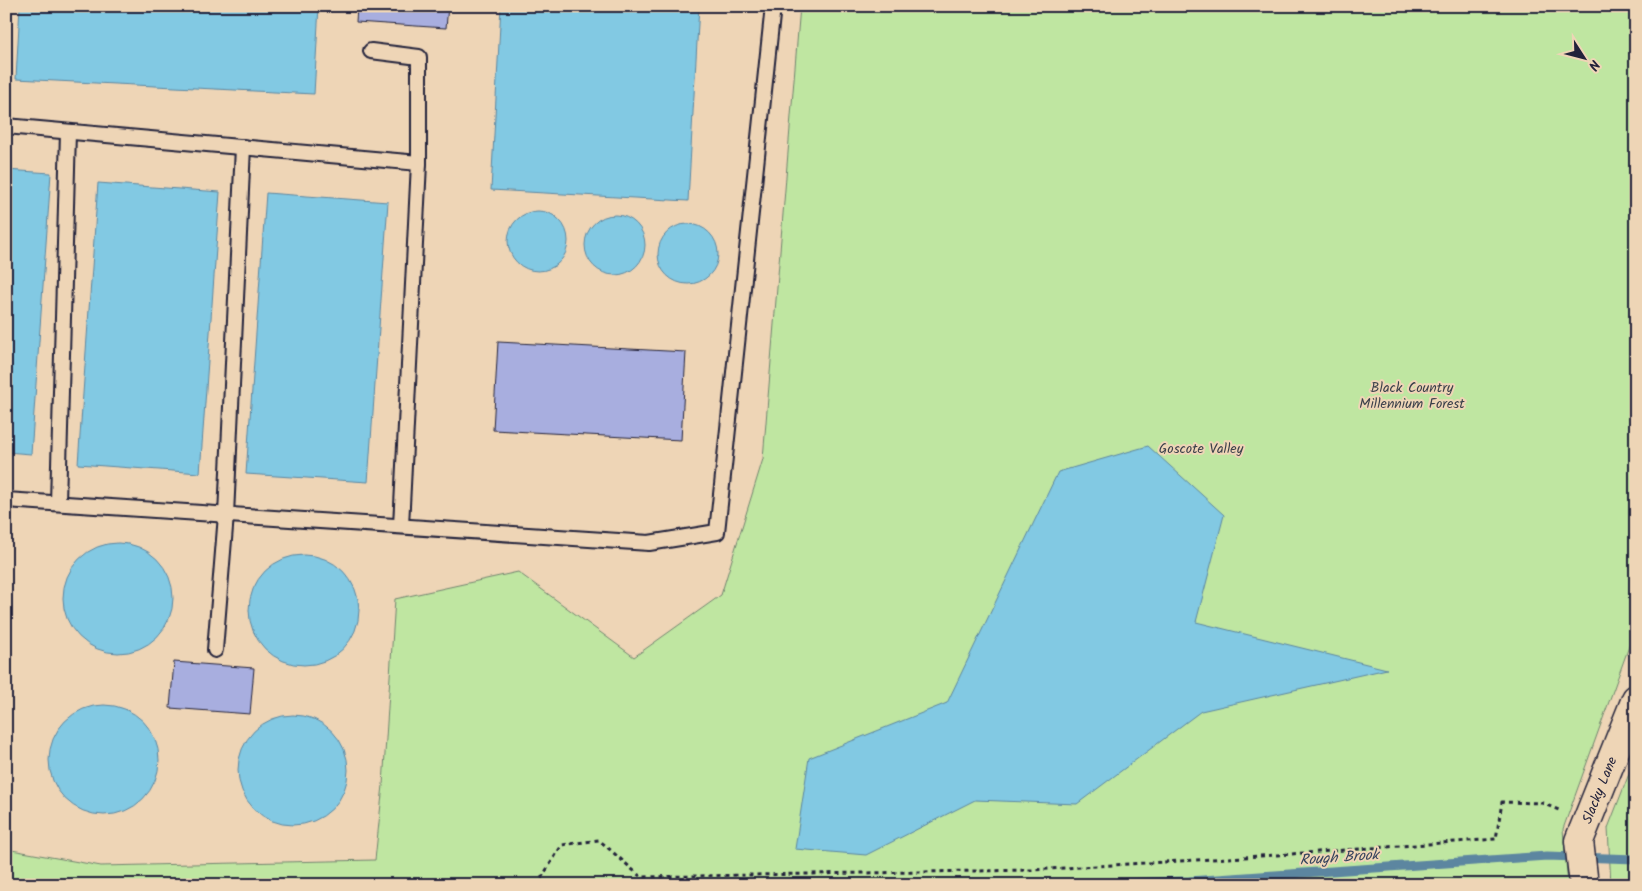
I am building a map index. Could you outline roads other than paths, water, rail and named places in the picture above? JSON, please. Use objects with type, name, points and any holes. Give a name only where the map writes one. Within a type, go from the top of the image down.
[{"type":"street","name":"Slacky Lane","points":[[1584,885],[1579,841],[1636,699]]},
{"type":"lane","points":[[6,500],[648,543],[717,532],[773,6]]},
{"type":"lane","points":[[371,51],[419,56],[419,163],[401,526]]},
{"type":"lane","points":[[6,126],[419,163]]},
{"type":"lane","points":[[58,503],[68,132]]},
{"type":"lane","points":[[214,650],[226,515],[243,147]]},
{"type":"water","points":[[20,6],[319,6],[314,94],[16,79]]},
{"type":"water","points":[[501,6],[699,6],[688,201],[491,190]]},
{"type":"water","points":[[6,170],[51,173],[31,454],[6,452]]},
{"type":"water","points":[[98,183],[220,192],[200,473],[78,464]]},
{"type":"water","points":[[266,193],[388,202],[368,482],[246,474]]},
{"type":"water","points":[[538,211],[555,216],[563,224],[568,241],[563,258],[555,266],[538,271],[521,266],[513,258],[508,241],[513,224],[521,216]]},
{"type":"water","points":[[615,215],[632,220],[640,228],[645,245],[640,262],[632,270],[615,275],[598,270],[590,262],[585,245],[590,228],[598,220]]},
{"type":"water","points":[[688,224],[705,229],[713,237],[718,254],[713,271],[705,279],[688,284],[671,279],[663,271],[658,254],[663,237],[671,229]]},
{"type":"water","points":[[1148,446],[1224,515],[1196,622],[1387,669],[1201,711],[1077,804],[975,800],[866,855],[795,849],[809,758],[947,703],[1058,472]]},
{"type":"water","points":[[118,543],[139,547],[157,559],[169,577],[173,598],[169,619],[157,637],[139,649],[118,653],[97,649],[79,637],[67,619],[63,598],[67,577],[79,559],[97,547]]},
{"type":"water","points":[[304,555],[325,559],[343,571],[355,589],[359,610],[355,631],[343,649],[325,661],[304,665],[283,661],[265,649],[253,631],[249,610],[253,589],[265,571],[283,559]]},
{"type":"water","points":[[104,705],[125,709],[143,721],[155,739],[159,760],[155,781],[143,799],[125,811],[104,815],[83,811],[65,799],[53,781],[49,760],[53,739],[65,721],[83,709]]},
{"type":"water","points":[[293,715],[314,719],[332,731],[344,749],[348,770],[344,791],[332,809],[314,821],[293,825],[272,821],[254,809],[242,791],[238,770],[242,749],[254,731],[272,719]]},
{"type":"waterway","name":"Rough Brook","points":[[1044,885],[1189,881],[1547,856],[1636,859]]},
{"type":"park label","name":"Black Country Millennium Forest","points":[[1412,396]]},
{"type":"park label","name":"Goscote Valley","points":[[1201,448]]}]
